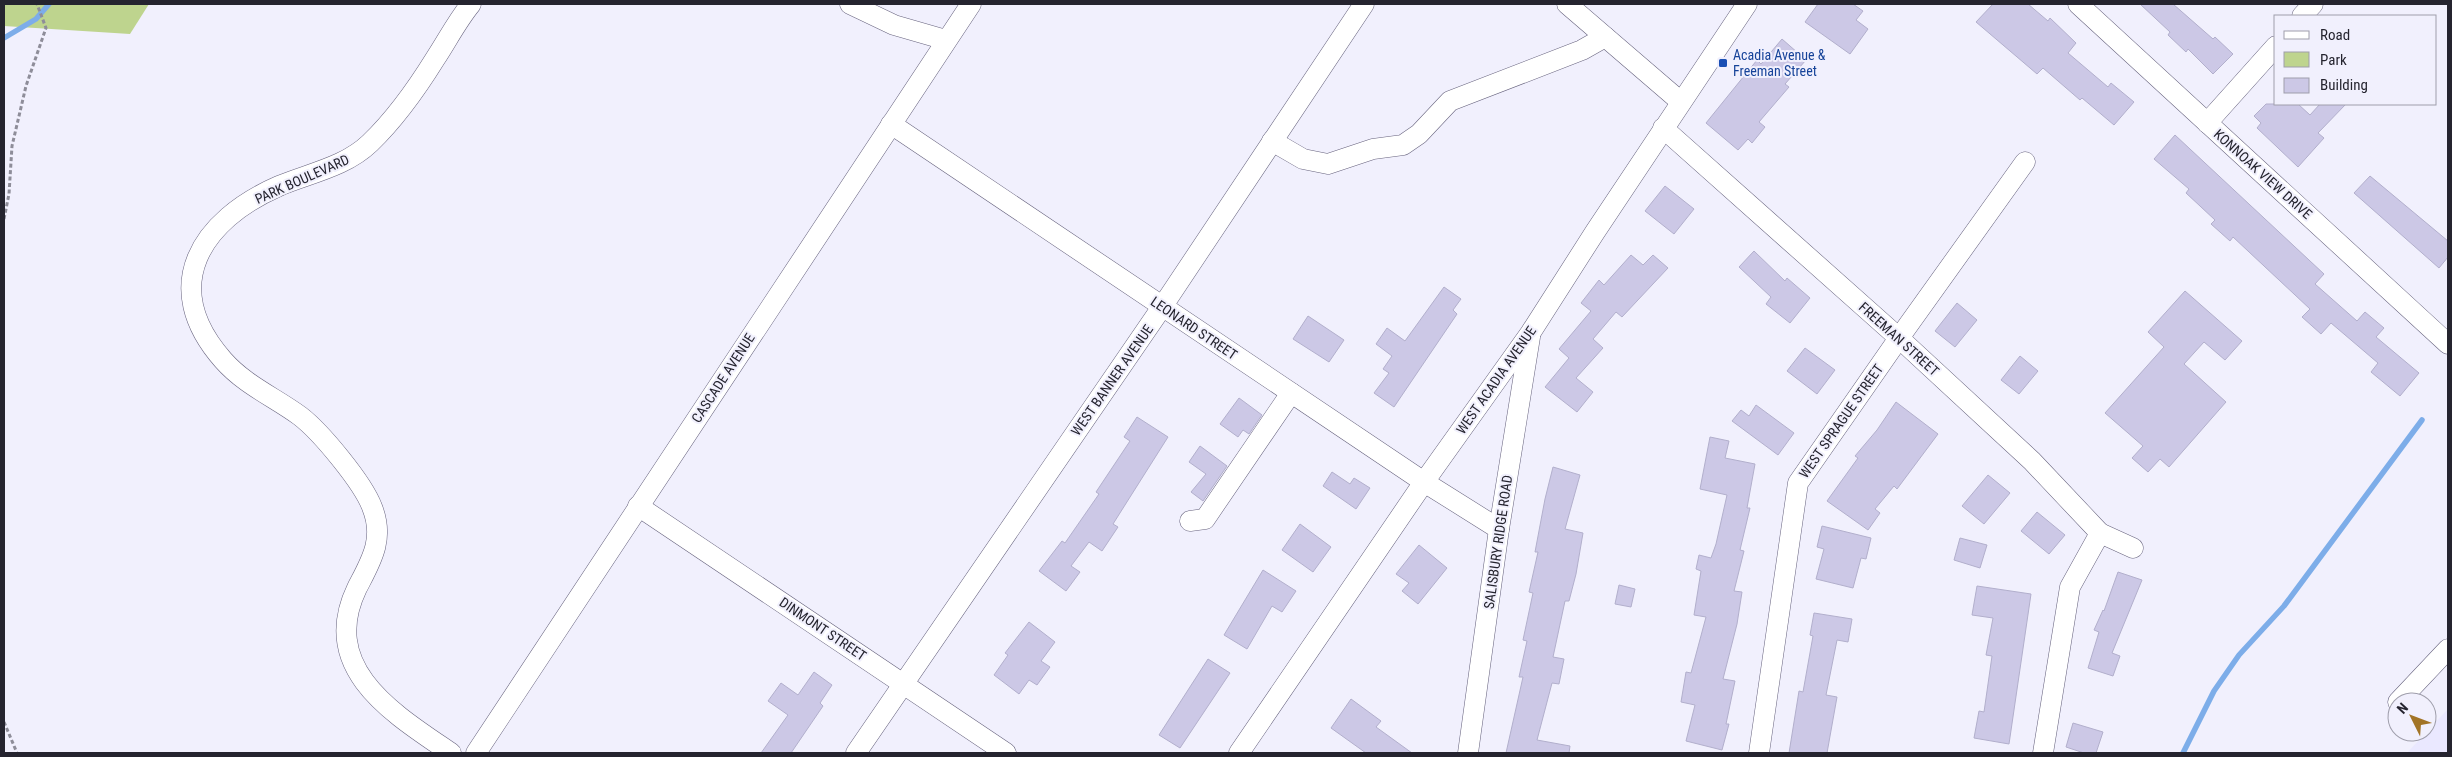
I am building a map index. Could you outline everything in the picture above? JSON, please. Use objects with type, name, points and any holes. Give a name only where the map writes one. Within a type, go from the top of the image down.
[{"type":"street","name":"PARK BOULEVARD","points":[[451,753],[405,722],[379,700],[363,680],[350,657],[346,640],[349,615],[356,590],[369,568],[377,544],[374,509],[366,494],[312,427],[299,416],[249,384],[224,361],[208,340],[196,317],[190,283],[193,267],[200,251],[216,230],[234,212],[279,186],[351,159],[370,143],[422,78],[471,4]]},
{"type":"street","points":[[850,4],[894,25],[946,40]]},
{"type":"street","name":"CASCADE AVENUE","points":[[476,753],[971,4]]},
{"type":"street","name":"WEST BANNER AVENUE","points":[[856,753],[1162,307],[1364,4]]},
{"type":"street","points":[[1567,4],[1681,102]]},
{"type":"street","name":"WEST ACADIA AVENUE","points":[[1239,753],[1424,482],[1531,332],[1663,128],[1747,4]]},
{"type":"street","name":"KONNOAK VIEW DRIVE","points":[[2078,4],[2448,344]]},
{"type":"street","points":[[2303,15],[2313,4]]},
{"type":"street","points":[[1272,141],[1304,160],[1328,164],[1373,150],[1403,144],[1426,127],[1450,101],[1582,50],[1605,36]]},
{"type":"street","points":[[2207,123],[2274,48]]},
{"type":"street","name":"LEONARD STREET","points":[[891,124],[1291,394],[1499,529]]},
{"type":"street","name":"FREEMAN STREET","points":[[1663,128],[1899,338],[2032,461],[2100,533],[2133,548]]},
{"type":"street","name":"WEST SPRAGUE STREET","points":[[1759,753],[1798,483],[2025,162]]},
{"type":"street","name":"SALISBURY RIDGE ROAD","points":[[1468,753],[1499,529],[1531,332]]},
{"type":"street","points":[[1190,521],[1205,519],[1291,394]]},
{"type":"street","name":"DINMONT STREET","points":[[638,506],[1006,753]]},
{"type":"street","points":[[2043,753],[2070,587],[2100,533]]},
{"type":"street","points":[[2407,692],[2448,649]]},
{"type":"path","points":[[4,218],[9,194],[12,146],[26,86],[46,28],[37,4]]},
{"type":"path","points":[[4,722],[17,753]]},
{"type":"shaded area","points":[[2448,709],[2448,753],[2407,753],[2417,742],[2437,742],[2437,721]]},
{"type":"green space","points":[[4,4],[149,4],[130,34],[4,26]]},
{"type":"building","points":[[1818,4],[1853,4],[1863,11],[1856,20],[1868,29],[1850,54],[1805,22]]},
{"type":"building","points":[[1993,4],[2028,4],[2048,21],[2050,18],[2076,43],[2068,53],[2108,87],[2111,83],[2134,102],[2114,125],[2082,98],[2080,100],[2043,68],[2037,74],[1976,22]]},
{"type":"building","points":[[2140,4],[2173,4],[2213,39],[2215,37],[2233,54],[2213,74],[2188,49],[2186,52],[2168,35],[2170,32]]},
{"type":"building","points":[[1782,39],[1806,60],[1785,84],[1789,87],[1759,122],[1765,127],[1752,143],[1748,139],[1738,150],[1706,123],[1757,60],[1761,64]]},
{"type":"building","points":[[2266,104],[2299,105],[2310,115],[2319,105],[2345,105],[2318,133],[2324,138],[2298,167],[2257,128],[2261,123],[2254,116]]},
{"type":"building","points":[[2175,135],[2324,274],[2315,284],[2357,321],[2365,312],[2384,328],[2376,337],[2419,373],[2400,396],[2371,372],[2378,363],[2331,323],[2321,334],[2302,317],[2310,309],[2233,237],[2230,241],[2211,224],[2215,220],[2186,193],[2189,189],[2154,159]]},
{"type":"building","points":[[2370,176],[2448,241],[2448,257],[2439,268],[2354,193]]},
{"type":"building","points":[[1665,186],[1694,209],[1674,234],[1645,211]]},
{"type":"building","points":[[1754,251],[1785,281],[1787,278],[1810,298],[1790,323],[1766,304],[1771,297],[1739,267]]},
{"type":"building","points":[[1631,255],[1643,265],[1653,255],[1668,268],[1622,317],[1616,312],[1593,339],[1603,348],[1576,378],[1593,392],[1577,412],[1545,387],[1569,358],[1559,349],[1591,311],[1581,303],[1599,280],[1604,285]]},
{"type":"building","points":[[1444,287],[1461,299],[1453,310],[1457,314],[1394,407],[1374,393],[1389,373],[1383,369],[1392,356],[1376,344],[1387,328],[1405,341]]},
{"type":"building","points":[[2185,291],[2242,341],[2225,360],[2204,342],[2184,364],[2226,402],[2169,467],[2160,459],[2148,472],[2132,458],[2143,446],[2105,413],[2164,347],[2148,332]]},
{"type":"building","points":[[1957,303],[1977,320],[1955,347],[1935,331]]},
{"type":"building","points":[[1308,316],[1344,340],[1329,362],[1293,339]]},
{"type":"building","points":[[1805,348],[1835,370],[1817,394],[1787,371]]},
{"type":"building","points":[[2020,356],[2038,371],[2019,394],[2001,380]]},
{"type":"building","points":[[1239,398],[1262,415],[1249,434],[1243,430],[1238,437],[1220,424]]},
{"type":"building","points":[[1896,402],[1938,434],[1897,489],[1894,486],[1875,509],[1880,513],[1868,530],[1827,501],[1858,458],[1855,456],[1877,430]]},
{"type":"building","points":[[1756,405],[1794,433],[1778,455],[1732,421],[1741,410],[1749,416]]},
{"type":"building","points":[[1137,417],[1168,437],[1113,524],[1118,527],[1102,551],[1089,542],[1071,566],[1080,572],[1066,591],[1039,571],[1062,541],[1065,543],[1099,494],[1096,492],[1130,441],[1124,437]]},
{"type":"building","points":[[1710,437],[1729,441],[1725,458],[1755,464],[1747,508],[1750,508],[1740,550],[1744,551],[1734,591],[1742,592],[1737,624],[1723,679],[1735,681],[1726,724],[1729,724],[1722,750],[1686,741],[1695,705],[1681,702],[1686,672],[1691,673],[1706,617],[1694,615],[1701,571],[1696,569],[1699,555],[1711,558],[1727,495],[1700,489]]},
{"type":"building","points":[[1200,446],[1227,466],[1203,501],[1191,492],[1206,474],[1189,462]]},
{"type":"building","points":[[1553,467],[1580,475],[1565,529],[1583,533],[1576,574],[1569,601],[1565,601],[1553,657],[1564,659],[1559,684],[1552,683],[1537,740],[1570,746],[1569,753],[1506,753],[1523,677],[1519,677],[1527,641],[1523,640],[1533,593],[1529,592],[1538,552],[1535,552],[1545,499]]},
{"type":"building","points":[[1332,472],[1350,484],[1354,478],[1370,488],[1356,509],[1323,486]]},
{"type":"building","points":[[1988,475],[2010,493],[1984,524],[1962,506]]},
{"type":"building","points":[[2037,512],[2065,535],[2049,554],[2021,531]]},
{"type":"building","points":[[1300,524],[1331,547],[1313,572],[1282,550]]},
{"type":"building","points":[[1822,526],[1871,538],[1866,559],[1861,558],[1853,588],[1816,579],[1824,549],[1817,547]]},
{"type":"building","points":[[1960,538],[1987,545],[1980,568],[1954,560]]},
{"type":"building","points":[[1419,545],[1447,568],[1418,604],[1402,591],[1409,583],[1396,574]]},
{"type":"building","points":[[1263,570],[1296,591],[1282,612],[1272,606],[1247,649],[1224,635]]},
{"type":"building","points":[[2118,572],[2142,580],[2112,653],[2120,656],[2113,676],[2088,668],[2099,632],[2094,630],[2104,611]]},
{"type":"building","points":[[1619,585],[1635,589],[1631,607],[1615,604]]},
{"type":"building","points":[[1977,586],[2031,594],[2009,744],[1974,738],[1979,711],[1984,712],[1992,656],[1986,655],[1993,618],[1972,615]]},
{"type":"building","points":[[1814,613],[1852,619],[1848,642],[1837,640],[1826,695],[1837,697],[1827,753],[1789,753],[1799,691],[1803,692],[1813,636],[1810,635]]},
{"type":"building","points":[[1029,622],[1055,642],[1041,661],[1050,667],[1037,685],[1029,680],[1019,694],[994,675],[1008,655],[1005,653]]},
{"type":"building","points":[[1208,659],[1230,673],[1180,748],[1159,735]]},
{"type":"building","points":[[814,672],[832,685],[820,703],[823,706],[791,753],[761,753],[788,715],[768,701],[781,683],[798,695]]},
{"type":"building","points":[[1351,699],[1381,721],[1376,727],[1412,753],[1366,753],[1331,728]]},
{"type":"building","points":[[2073,723],[2103,732],[2096,753],[2084,753],[2066,747]]},
{"type":"waterway","points":[[4,38],[36,19],[49,4]]},
{"type":"waterway","points":[[2183,753],[2214,691],[2239,655],[2284,606],[2422,420]]},
{"type":"place","name":"Acadia Avenue & Freeman Street","points":[[1723,63]]}]
